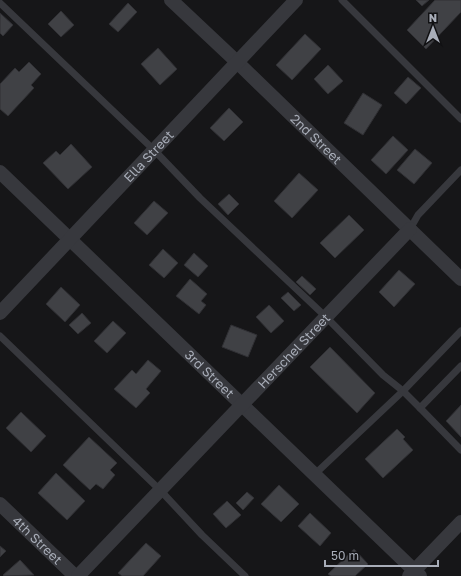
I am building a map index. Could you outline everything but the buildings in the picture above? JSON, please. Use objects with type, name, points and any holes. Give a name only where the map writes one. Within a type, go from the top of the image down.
[{"type":"street","name":"2nd Street","points":[[171,0],[461,279]]},
{"type":"street","name":"Ella Street","points":[[0,313],[296,0]]},
{"type":"street","name":"3rd Street","points":[[0,172],[315,474],[414,574]]},
{"type":"street","name":"Herschel Street","points":[[78,576],[410,229]]},
{"type":"street","name":"4th Street","points":[[0,504],[75,576]]},
{"type":"street","points":[[414,574],[461,522]]},
{"type":"lane","points":[[342,0],[461,119]]},
{"type":"lane","points":[[0,3],[154,150],[200,198],[326,317],[330,323],[383,376],[420,408],[461,450]]},
{"type":"lane","points":[[410,229],[418,215],[461,170]]},
{"type":"lane","points":[[315,474],[403,392],[461,331]]},
{"type":"lane","points":[[0,336],[160,490],[202,535],[245,576]]},
{"type":"lane","points":[[420,408],[461,366]]}]
